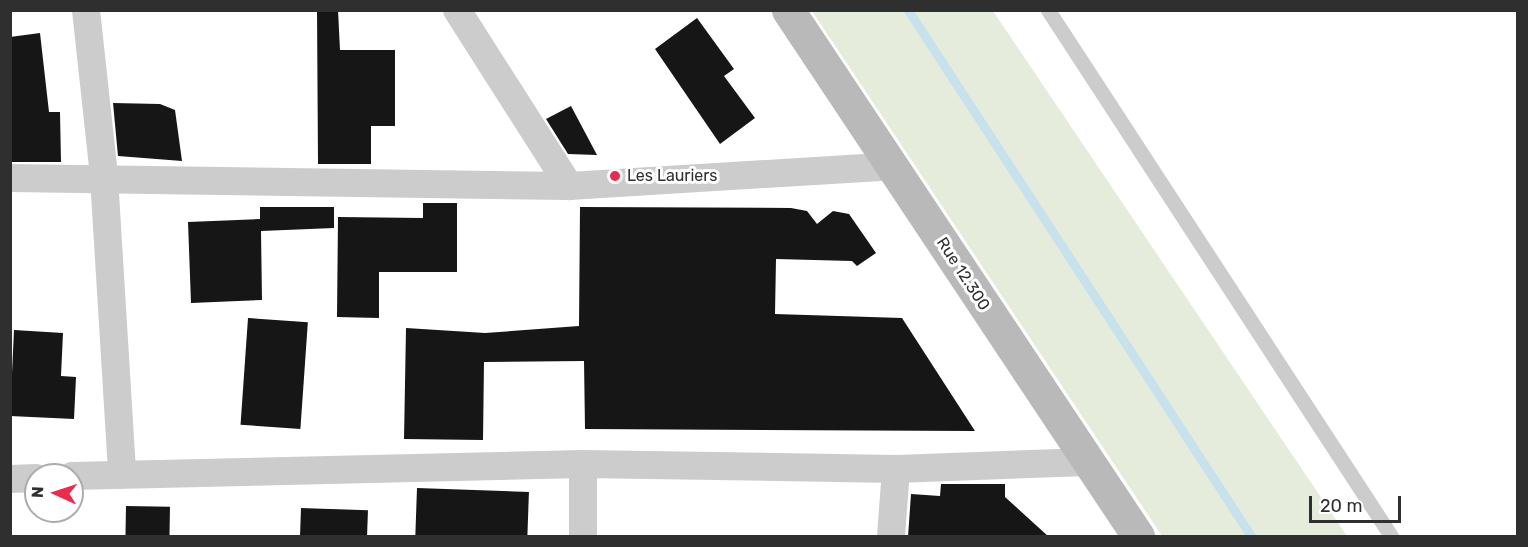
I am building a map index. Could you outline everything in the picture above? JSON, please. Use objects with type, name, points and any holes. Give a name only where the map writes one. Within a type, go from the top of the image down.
[{"type":"street","points":[[86,10],[104,177],[122,474]]},
{"type":"street","points":[[457,10],[569,186]]},
{"type":"street","name":"Rue 12.300","points":[[788,10],[1138,537]]},
{"type":"street","points":[[10,178],[104,177],[569,186],[892,166]]},
{"type":"street","points":[[84,476],[583,464],[896,469],[1087,462]]},
{"type":"street","points":[[583,464],[583,537]]},
{"type":"street","points":[[891,537],[896,469]]},
{"type":"lane","points":[[1048,10],[1391,537]]},
{"type":"green space","points":[[812,11],[993,11],[1347,536],[1162,536]]},
{"type":"building","points":[[317,10],[338,10],[340,50],[395,50],[395,126],[371,126],[371,164],[318,164]]},
{"type":"building","points":[[697,18],[734,69],[724,76],[755,118],[720,144],[655,49]]},
{"type":"building","points":[[40,33],[49,112],[60,112],[61,162],[10,162],[10,37]]},
{"type":"building","points":[[113,103],[160,104],[175,110],[182,161],[118,156]]},
{"type":"building","points":[[571,106],[597,155],[568,154],[546,119]]},
{"type":"building","points":[[423,203],[457,203],[457,272],[379,272],[379,318],[337,317],[338,217],[423,218]]},
{"type":"building","points":[[260,207],[334,207],[334,228],[261,231],[262,300],[191,303],[188,222],[260,219]]},
{"type":"building","points":[[580,207],[791,208],[807,211],[817,224],[833,211],[849,214],[876,253],[857,266],[852,261],[776,259],[775,314],[902,318],[975,431],[585,429],[584,361],[484,362],[483,440],[404,439],[406,328],[485,333],[579,326]]},
{"type":"building","points":[[248,318],[308,322],[300,429],[241,425]]},
{"type":"building","points":[[14,330],[63,333],[61,376],[76,377],[74,419],[10,416]]},
{"type":"building","points":[[941,484],[1005,484],[1005,497],[1049,537],[908,537],[911,494],[940,496]]},
{"type":"building","points":[[417,488],[529,492],[527,536],[415,536]]},
{"type":"building","points":[[126,506],[170,507],[169,536],[125,536]]},
{"type":"building","points":[[301,508],[368,510],[367,536],[300,536]]},
{"type":"waterway","points":[[908,10],[1251,536]]},
{"type":"place","name":"Les Lauriers","points":[[615,176]]}]
